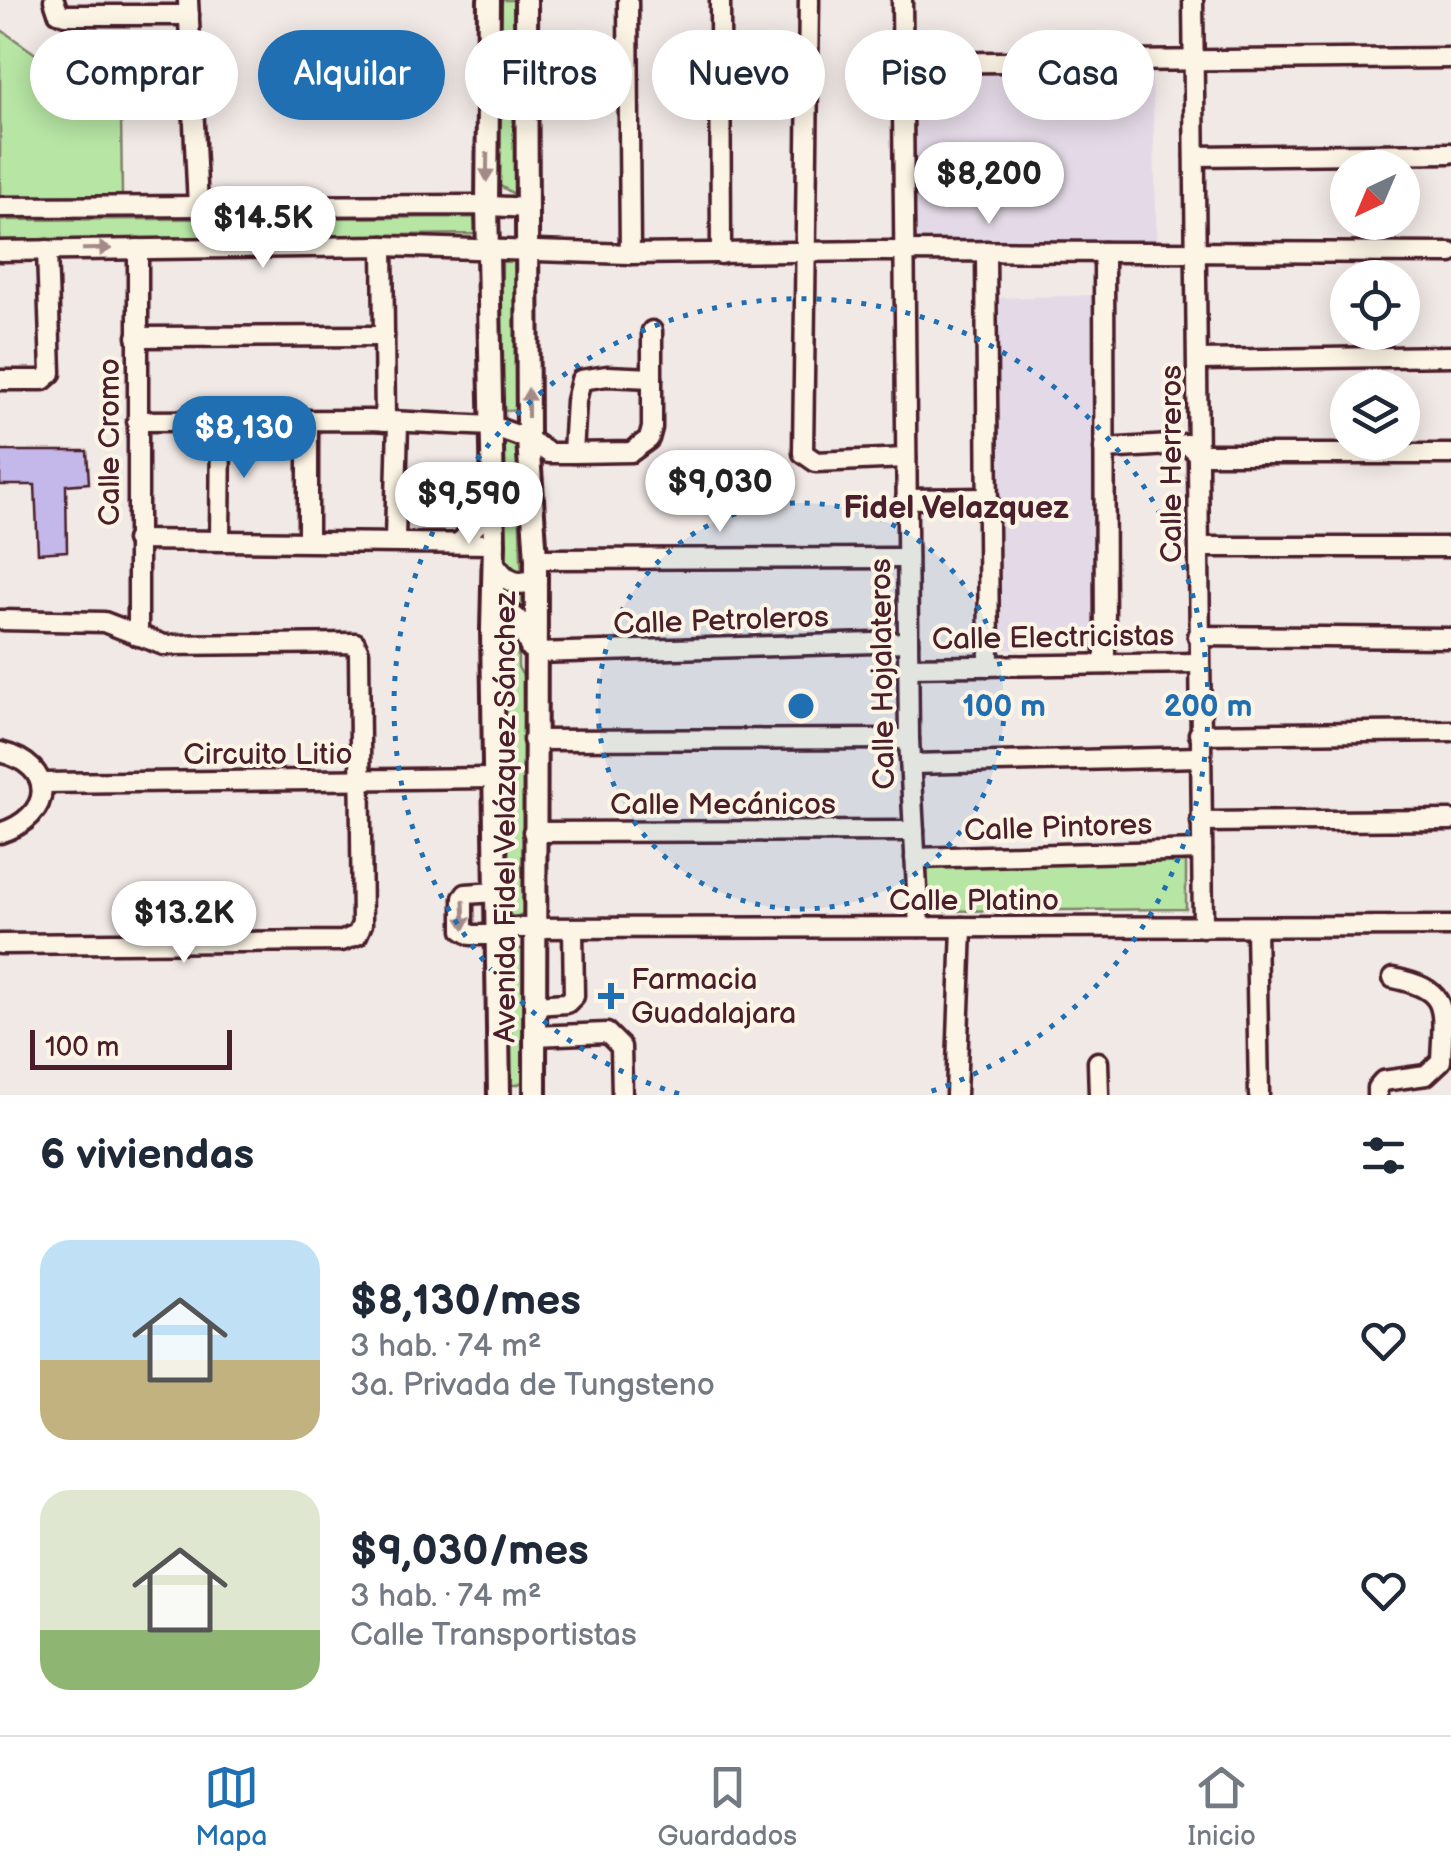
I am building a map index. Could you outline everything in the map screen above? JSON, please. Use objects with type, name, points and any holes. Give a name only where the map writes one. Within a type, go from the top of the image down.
[{"type":"main road","name":"Avenida Fidel Velázquez Sánchez","points":[[490,0],[486,205],[490,249],[498,1095]]},
{"type":"main road","name":"Avenida Fidel Velázquez Sánchez","points":[[526,0],[528,439],[536,569],[535,1095]]},
{"type":"main road","points":[[494,554],[501,575],[512,582],[524,584],[536,569]]},
{"type":"main road","points":[[492,630],[504,614],[516,617],[535,653]]},
{"type":"street","points":[[54,0],[58,12],[65,15],[118,6],[188,7],[198,206]]},
{"type":"street","points":[[628,0],[630,254]]},
{"type":"street","points":[[720,0],[721,254]]},
{"type":"street","points":[[809,0],[802,448],[807,458],[816,462],[906,458]]},
{"type":"street","name":"Calle Hojalateros","points":[[902,0],[902,30]]},
{"type":"street","name":"Calle Herreros","points":[[1193,0],[1204,927]]},
{"type":"street","points":[[982,63],[1451,58]]},
{"type":"street","name":"Calle Hojalateros","points":[[902,120],[909,738],[919,927]]},
{"type":"street","points":[[1195,156],[1451,153]]},
{"type":"street","points":[[0,207],[527,208]]},
{"type":"street","points":[[0,250],[383,246],[630,254],[1451,253]]},
{"type":"street","points":[[383,246],[395,541]]},
{"type":"street","name":"Calle Cromo","points":[[138,248],[138,636]]},
{"type":"street","points":[[0,380],[43,380],[51,373],[46,250]]},
{"type":"street","points":[[986,251],[989,666]]},
{"type":"street","points":[[1104,252],[1105,664]]},
{"type":"street","points":[[137,420],[392,421],[492,426],[528,439],[549,453],[631,452],[649,439],[652,428],[652,331]]},
{"type":"street","points":[[137,337],[384,336]]},
{"type":"street","points":[[1198,360],[1451,356]]},
{"type":"street","points":[[574,454],[576,401],[581,380],[607,376],[652,378]]},
{"type":"street","points":[[220,540],[221,420]]},
{"type":"street","points":[[308,420],[308,541]]},
{"type":"street","points":[[1104,449],[1187,444],[1198,454],[1451,454]]},
{"type":"street","points":[[906,498],[988,498]]},
{"type":"street","points":[[459,543],[492,508]]},
{"type":"street","points":[[136,540],[459,543],[494,554]]},
{"type":"street","points":[[1200,547],[1451,546]]},
{"type":"street","points":[[536,569],[907,558]]},
{"type":"street","points":[[0,620],[104,622],[164,645],[352,641],[357,646],[362,924],[356,935],[342,941],[0,944]]},
{"type":"street","points":[[1198,636],[1451,638]]},
{"type":"street","name":"Calle Petroleros","points":[[535,653],[908,642]]},
{"type":"street","name":"Calle Electricistas","points":[[908,667],[1198,662]]},
{"type":"street","points":[[1199,734],[1451,730]]},
{"type":"street","points":[[533,740],[909,738]]},
{"type":"street","points":[[0,752],[18,756],[42,784],[36,811],[26,821],[0,834]]},
{"type":"street","points":[[910,764],[1200,758]]},
{"type":"street","name":"Circuito Litio","points":[[42,784],[494,778]]},
{"type":"street","points":[[1201,822],[1451,820]]},
{"type":"street","name":"Calle Mecánicos","points":[[533,832],[914,831]]},
{"type":"street","name":"Calle Pintores","points":[[915,858],[1202,850]]},
{"type":"street","points":[[496,892],[466,894],[463,930],[471,935],[498,932]]},
{"type":"street","name":"Calle Platino","points":[[498,932],[1451,926]]},
{"type":"street","points":[[956,1095],[962,927]]},
{"type":"street","points":[[1256,927],[1259,1095]]},
{"type":"street","points":[[534,1005],[567,1003],[574,996],[573,930]]},
{"type":"street","points":[[1377,1095],[1383,1080],[1426,1075],[1442,1061],[1443,1018],[1435,994],[1423,984],[1393,978]]},
{"type":"street","points":[[534,1036],[607,1032],[620,1047],[622,1095]]},
{"type":"street","points":[[1098,1062],[1099,1095]]},
{"type":"shaded area","points":[[982,70],[1002,70],[1002,120],[1153,120],[1157,245],[911,242],[909,120],[982,120]]},
{"type":"shaded area","points":[[1100,295],[1096,645],[995,650],[994,298]]},
{"type":"green space","points":[[499,0],[521,0],[521,30],[499,30]]},
{"type":"green space","points":[[0,29],[30,50],[30,120],[121,120],[122,196],[0,196]]},
{"type":"green space","points":[[499,120],[520,120],[520,188],[512,193],[499,185]]},
{"type":"green space","points":[[474,217],[477,234],[0,240],[0,220]]},
{"type":"green space","points":[[502,260],[523,260],[522,411],[500,410]]},
{"type":"green space","points":[[507,441],[517,447],[523,613],[501,608],[498,447]]},
{"type":"green space","points":[[511,620],[518,625],[518,667],[523,676],[525,913],[513,918],[505,908],[502,628]]},
{"type":"green space","points":[[1186,862],[1186,909],[923,911],[922,865]]},
{"type":"green space","points":[[511,947],[526,950],[525,1080],[517,1085],[511,1085],[504,1075],[505,955]]},
{"type":"building","points":[[0,451],[87,451],[89,483],[66,485],[67,551],[38,553],[35,485],[0,485]]},
{"type":"place","name":"Farmacia Guadalajara","points":[[611,996]]},
{"type":"district","name":"Fidel Velazquez","points":[[956,507]]}]
